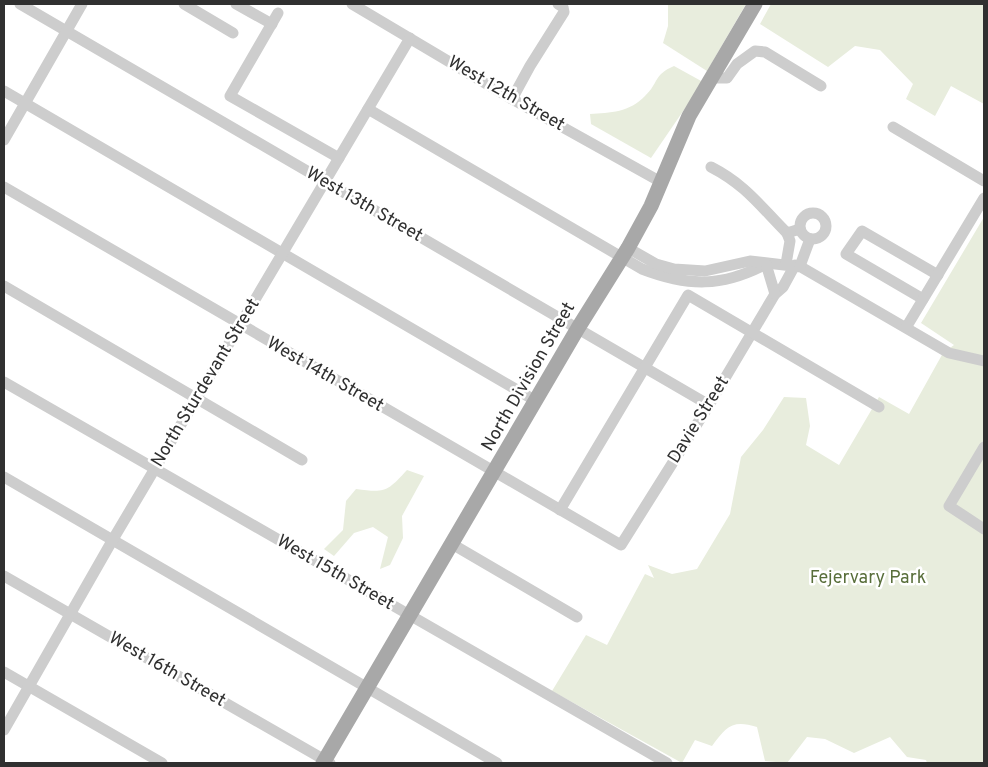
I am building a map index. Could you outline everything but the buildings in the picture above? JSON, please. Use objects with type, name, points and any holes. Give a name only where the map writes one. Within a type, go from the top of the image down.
[{"type":"main road","name":"North Division Street","points":[[326,762],[367,688],[578,328],[625,253],[661,182],[689,116],[755,4]]},
{"type":"street","name":"West 13th Street","points":[[20,4],[710,405]]},
{"type":"street","points":[[4,140],[82,4]]},
{"type":"street","points":[[184,4],[233,34]]},
{"type":"street","points":[[236,4],[272,24]]},
{"type":"street","name":"West 12th Street","points":[[352,4],[512,99],[661,182]]},
{"type":"street","points":[[512,99],[564,12],[563,7],[558,4]]},
{"type":"street","points":[[278,13],[230,96],[339,158]]},
{"type":"street","name":"North Sturdevant Street","points":[[4,730],[72,615],[112,541],[410,38]]},
{"type":"street","points":[[712,78],[727,78],[737,64],[755,51],[765,52],[821,86]]},
{"type":"street","points":[[4,91],[536,401]]},
{"type":"street","points":[[368,109],[625,253],[674,269],[705,271],[750,261],[766,264],[793,265],[907,326],[950,353],[984,361]]},
{"type":"street","points":[[893,127],[984,181]]},
{"type":"street","points":[[711,167],[738,182],[787,233],[793,265]]},
{"type":"street","name":"West 14th Street","points":[[4,187],[621,545]]},
{"type":"street","points":[[907,326],[984,198]]},
{"type":"street","points":[[813,213],[821,216],[826,224],[824,232],[818,238],[810,239],[802,235],[800,229],[800,223],[805,215],[813,213]]},
{"type":"street","points":[[787,233],[800,229]]},
{"type":"street","points":[[924,299],[846,254],[862,231],[938,275]]},
{"type":"street","points":[[793,265],[810,239]]},
{"type":"street","points":[[766,264],[775,294]]},
{"type":"street","name":"Davie Street","points":[[621,545],[710,405],[775,294],[783,287],[793,265]]},
{"type":"street","points":[[4,286],[302,460]]},
{"type":"street","points":[[560,510],[688,295],[880,407]]},
{"type":"street","name":"West 15th Street","points":[[4,382],[156,468],[664,763]]},
{"type":"street","points":[[984,447],[949,506],[984,529]]},
{"type":"street","points":[[4,477],[497,763]]},
{"type":"street","points":[[452,544],[577,617]]},
{"type":"street","name":"West 16th Street","points":[[4,576],[326,762]]},
{"type":"street","points":[[4,672],[162,763]]},
{"type":"green space","points":[[668,4],[746,4],[707,71],[663,43],[668,26]]},
{"type":"green space","points":[[771,4],[984,4],[984,104],[951,86],[935,116],[906,99],[913,84],[880,50],[855,46],[828,67],[760,24]]},
{"type":"green space","points":[[674,66],[703,82],[651,158],[591,124],[590,114],[619,111],[633,105],[649,91],[659,76]]},
{"type":"green space","name":"Fejervary Park","points":[[984,217],[984,763],[927,763],[926,760],[907,757],[890,737],[854,753],[825,739],[807,737],[787,763],[765,761],[757,727],[735,724],[721,734],[712,746],[695,740],[682,763],[552,691],[586,635],[607,645],[645,574],[654,578],[648,565],[672,574],[697,569],[730,514],[741,457],[763,430],[784,397],[806,398],[810,426],[806,445],[839,465],[879,397],[909,414],[943,353],[954,345],[921,323]]},
{"type":"green space","points":[[407,470],[424,476],[402,516],[403,538],[390,565],[380,569],[388,537],[373,527],[354,533],[334,556],[324,549],[343,530],[346,501],[356,489],[380,491],[390,487]]}]
